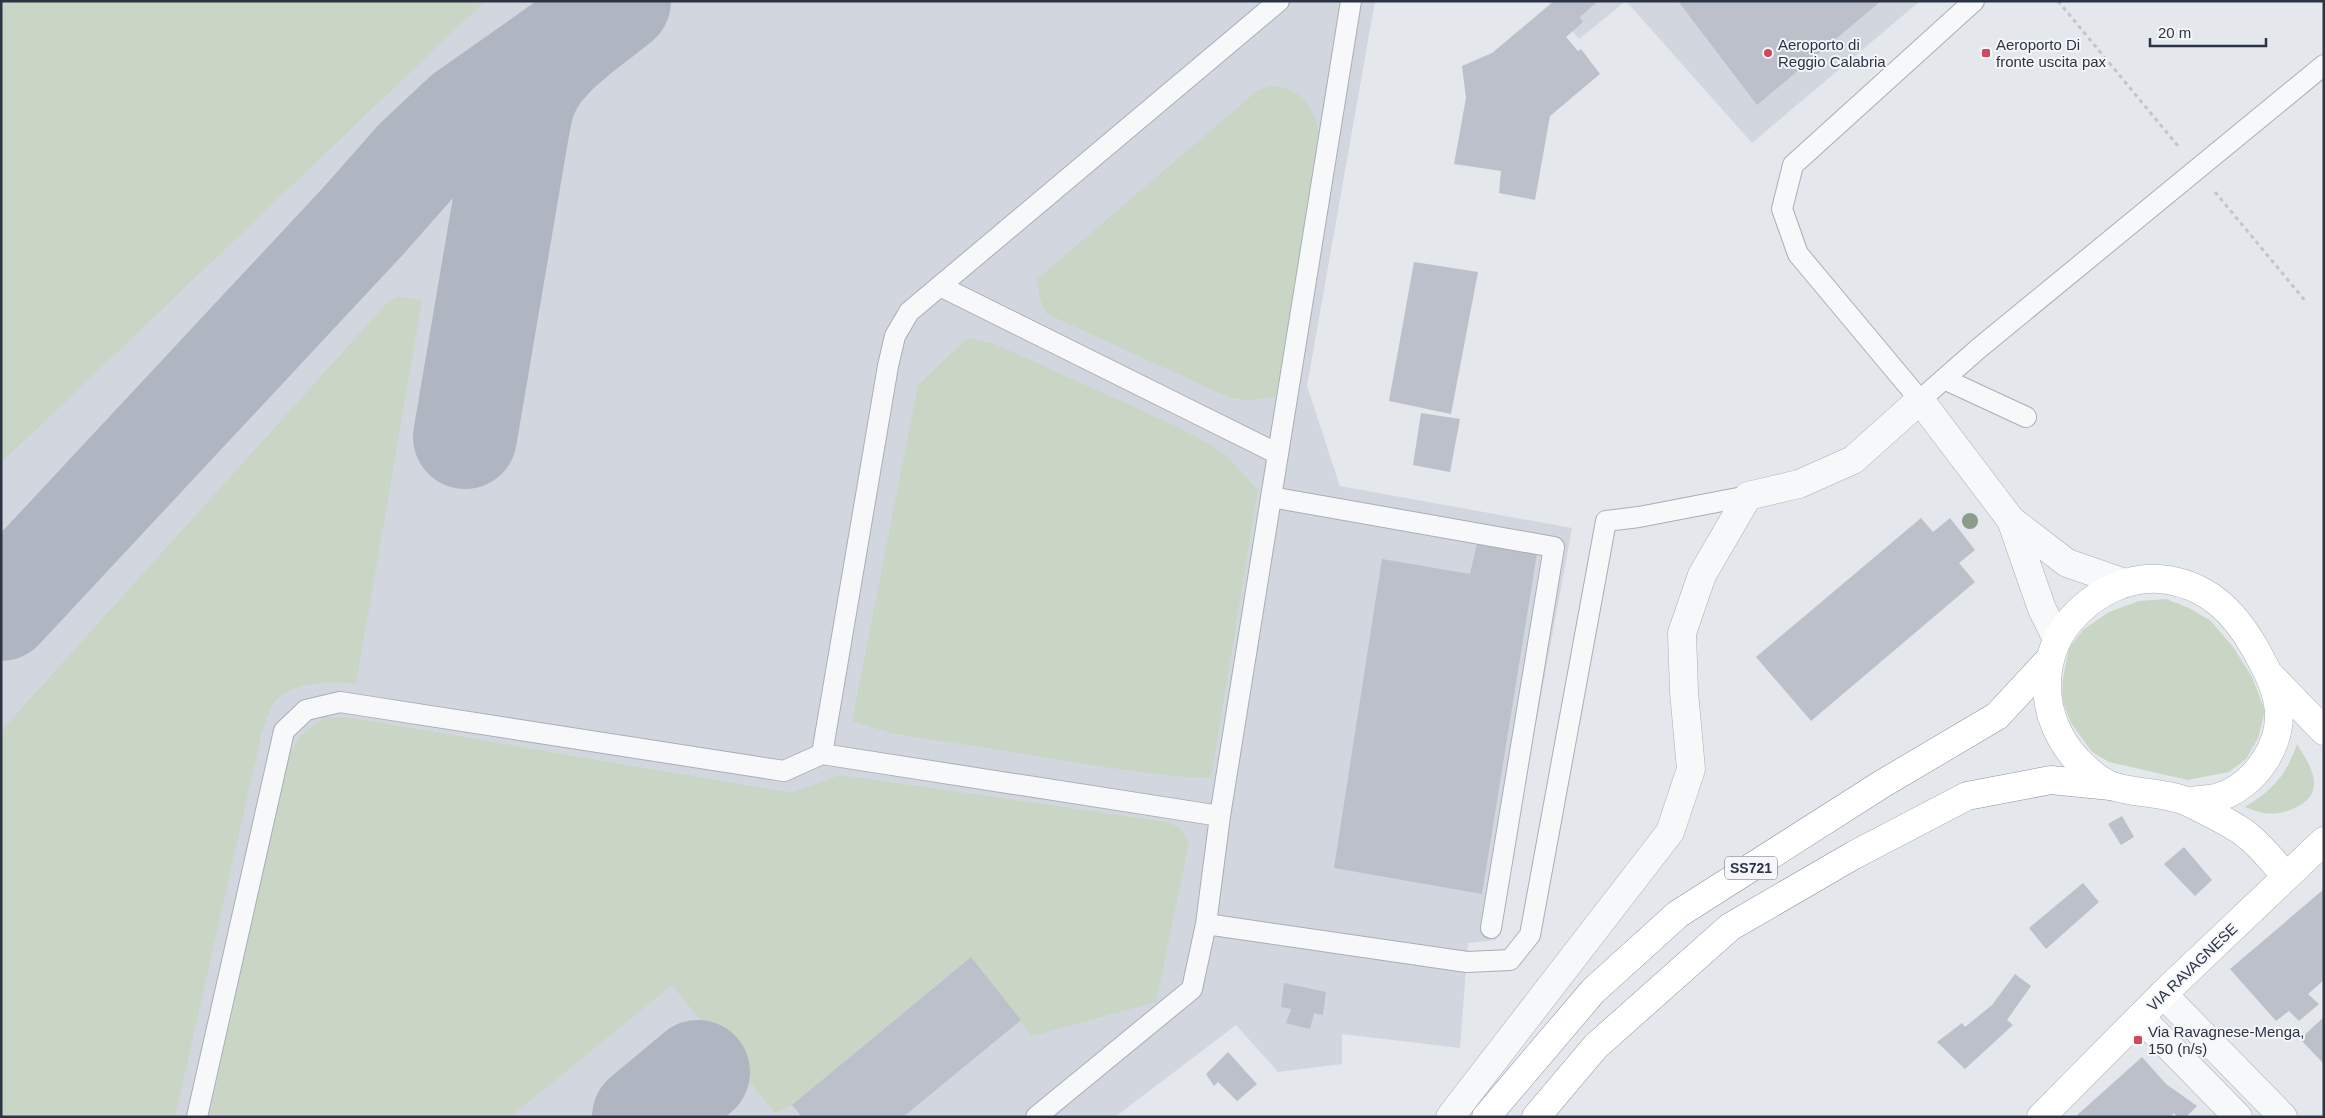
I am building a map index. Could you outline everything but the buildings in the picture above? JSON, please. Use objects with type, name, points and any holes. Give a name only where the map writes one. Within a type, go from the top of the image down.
[{"type":"main road","points":[[2158,579],[2190,586],[2220,602],[2243,627],[2270,675],[2278,704],[2279,720],[2276,736],[2265,762],[2244,784],[2217,798],[2187,801],[2111,786],[2090,773],[2065,746],[2050,716],[2047,688],[2053,650],[2069,620],[2094,597],[2124,583],[2158,579]]},
{"type":"main road","name":"SS721","points":[[1486,1117],[1593,991],[1678,914],[1874,789],[1997,716],[2053,650]]},
{"type":"main road","points":[[2270,675],[2324,731]]},
{"type":"main road","name":"SS721","points":[[1536,1117],[1596,1046],[1730,927],[1854,855],[1967,796],[2052,780],[2111,786]]},
{"type":"main road","points":[[2187,801],[2248,835],[2286,876]]},
{"type":"main road","name":"VIA RAVAGNESE","points":[[2041,1117],[2140,1017],[2286,876],[2324,842]]},
{"type":"street","points":[[1450,1117],[1670,832],[1691,770],[1684,692],[1682,633],[1702,575],[1748,496],[1799,484],[1853,460],[1920,400],[2011,520],[2067,564],[2124,583]]},
{"type":"street","points":[[2011,520],[2042,609],[2053,650]]},
{"type":"street","points":[[2164,994],[2273,1114]]},
{"type":"street","points":[[2140,1017],[2238,1117]]},
{"type":"lane","points":[[822,754],[888,366],[895,336],[909,312],[1279,1]]},
{"type":"lane","points":[[1036,1117],[1192,989],[1206,924],[1220,816],[1350,1]]},
{"type":"lane","points":[[1974,1],[1793,164],[1782,209],[1798,254],[1920,400],[2324,66]]},
{"type":"lane","points":[[940,286],[1278,454]]},
{"type":"lane","points":[[1944,379],[2026,417]]},
{"type":"lane","points":[[1206,924],[1467,962],[1510,960],[1530,935],[1606,521],[1639,517],[1748,496]]},
{"type":"lane","points":[[1271,497],[1554,547],[1491,928]]},
{"type":"lane","points":[[197,1117],[284,731],[306,710],[340,702],[784,771],[822,754],[1220,816]]},
{"type":"shaded area","points":[[1,1],[1375,1],[1307,386],[1340,486],[1572,528],[1496,940],[1468,943],[1460,1048],[1342,1034],[1342,1064],[1278,1072],[1236,1025],[1115,1117],[1,1117]]},
{"type":"shaded area","points":[[1547,1],[1626,1],[1579,39]]},
{"type":"shaded area","points":[[1626,1],[1920,1],[1752,143]]},
{"type":"green space","points":[[1,1],[485,1],[1,463]]},
{"type":"green space","points":[[1271,86],[1291,90],[1305,101],[1314,117],[1319,137],[1276,397],[1247,400],[1228,397],[1047,314],[1041,302],[1036,280],[1258,90]]},
{"type":"green space","points":[[397,296],[422,301],[356,684],[320,683],[296,688],[277,700],[270,710],[261,736],[175,1117],[1,1117],[1,731],[387,303]]},
{"type":"green space","points":[[968,338],[995,344],[1176,426],[1226,455],[1258,490],[1211,778],[1125,770],[891,733],[852,721],[918,385]]},
{"type":"green space","points":[[2166,599],[2189,608],[2211,621],[2233,647],[2252,677],[2265,711],[2258,738],[2246,759],[2229,772],[2188,780],[2109,762],[2092,752],[2071,723],[2062,699],[2063,678],[2069,648],[2084,629],[2109,612],[2139,601]]},
{"type":"green space","points":[[325,717],[346,717],[791,793],[840,775],[1167,822],[1180,828],[1189,843],[1156,1002],[1032,1036],[970,957],[792,1105],[775,1113],[672,985],[510,1117],[209,1117],[286,760],[301,735]]},
{"type":"green space","points":[[2297,744],[2310,766],[2314,778],[2313,790],[2306,801],[2300,806],[2285,812],[2270,814],[2245,807],[2271,788],[2277,781],[2288,765]]},
{"type":"taxiway","points":[[465,437],[517,131],[525,97],[532,82],[553,56],[565,44],[619,1]]},
{"type":"taxiway","points":[[1,609],[365,219],[417,160],[465,115],[560,48]]},
{"type":"taxiway","points":[[644,1117],[698,1072]]},
{"type":"place","name":"Aeroporto di Reggio Calabria","points":[[1768,53]]},
{"type":"place","name":"Aeroporto Di fronte uscita pax","points":[[1986,53]]},
{"type":"place","name":"Via Ravagnese-Menga, 150 (n/s)","points":[[2138,1040]]}]
